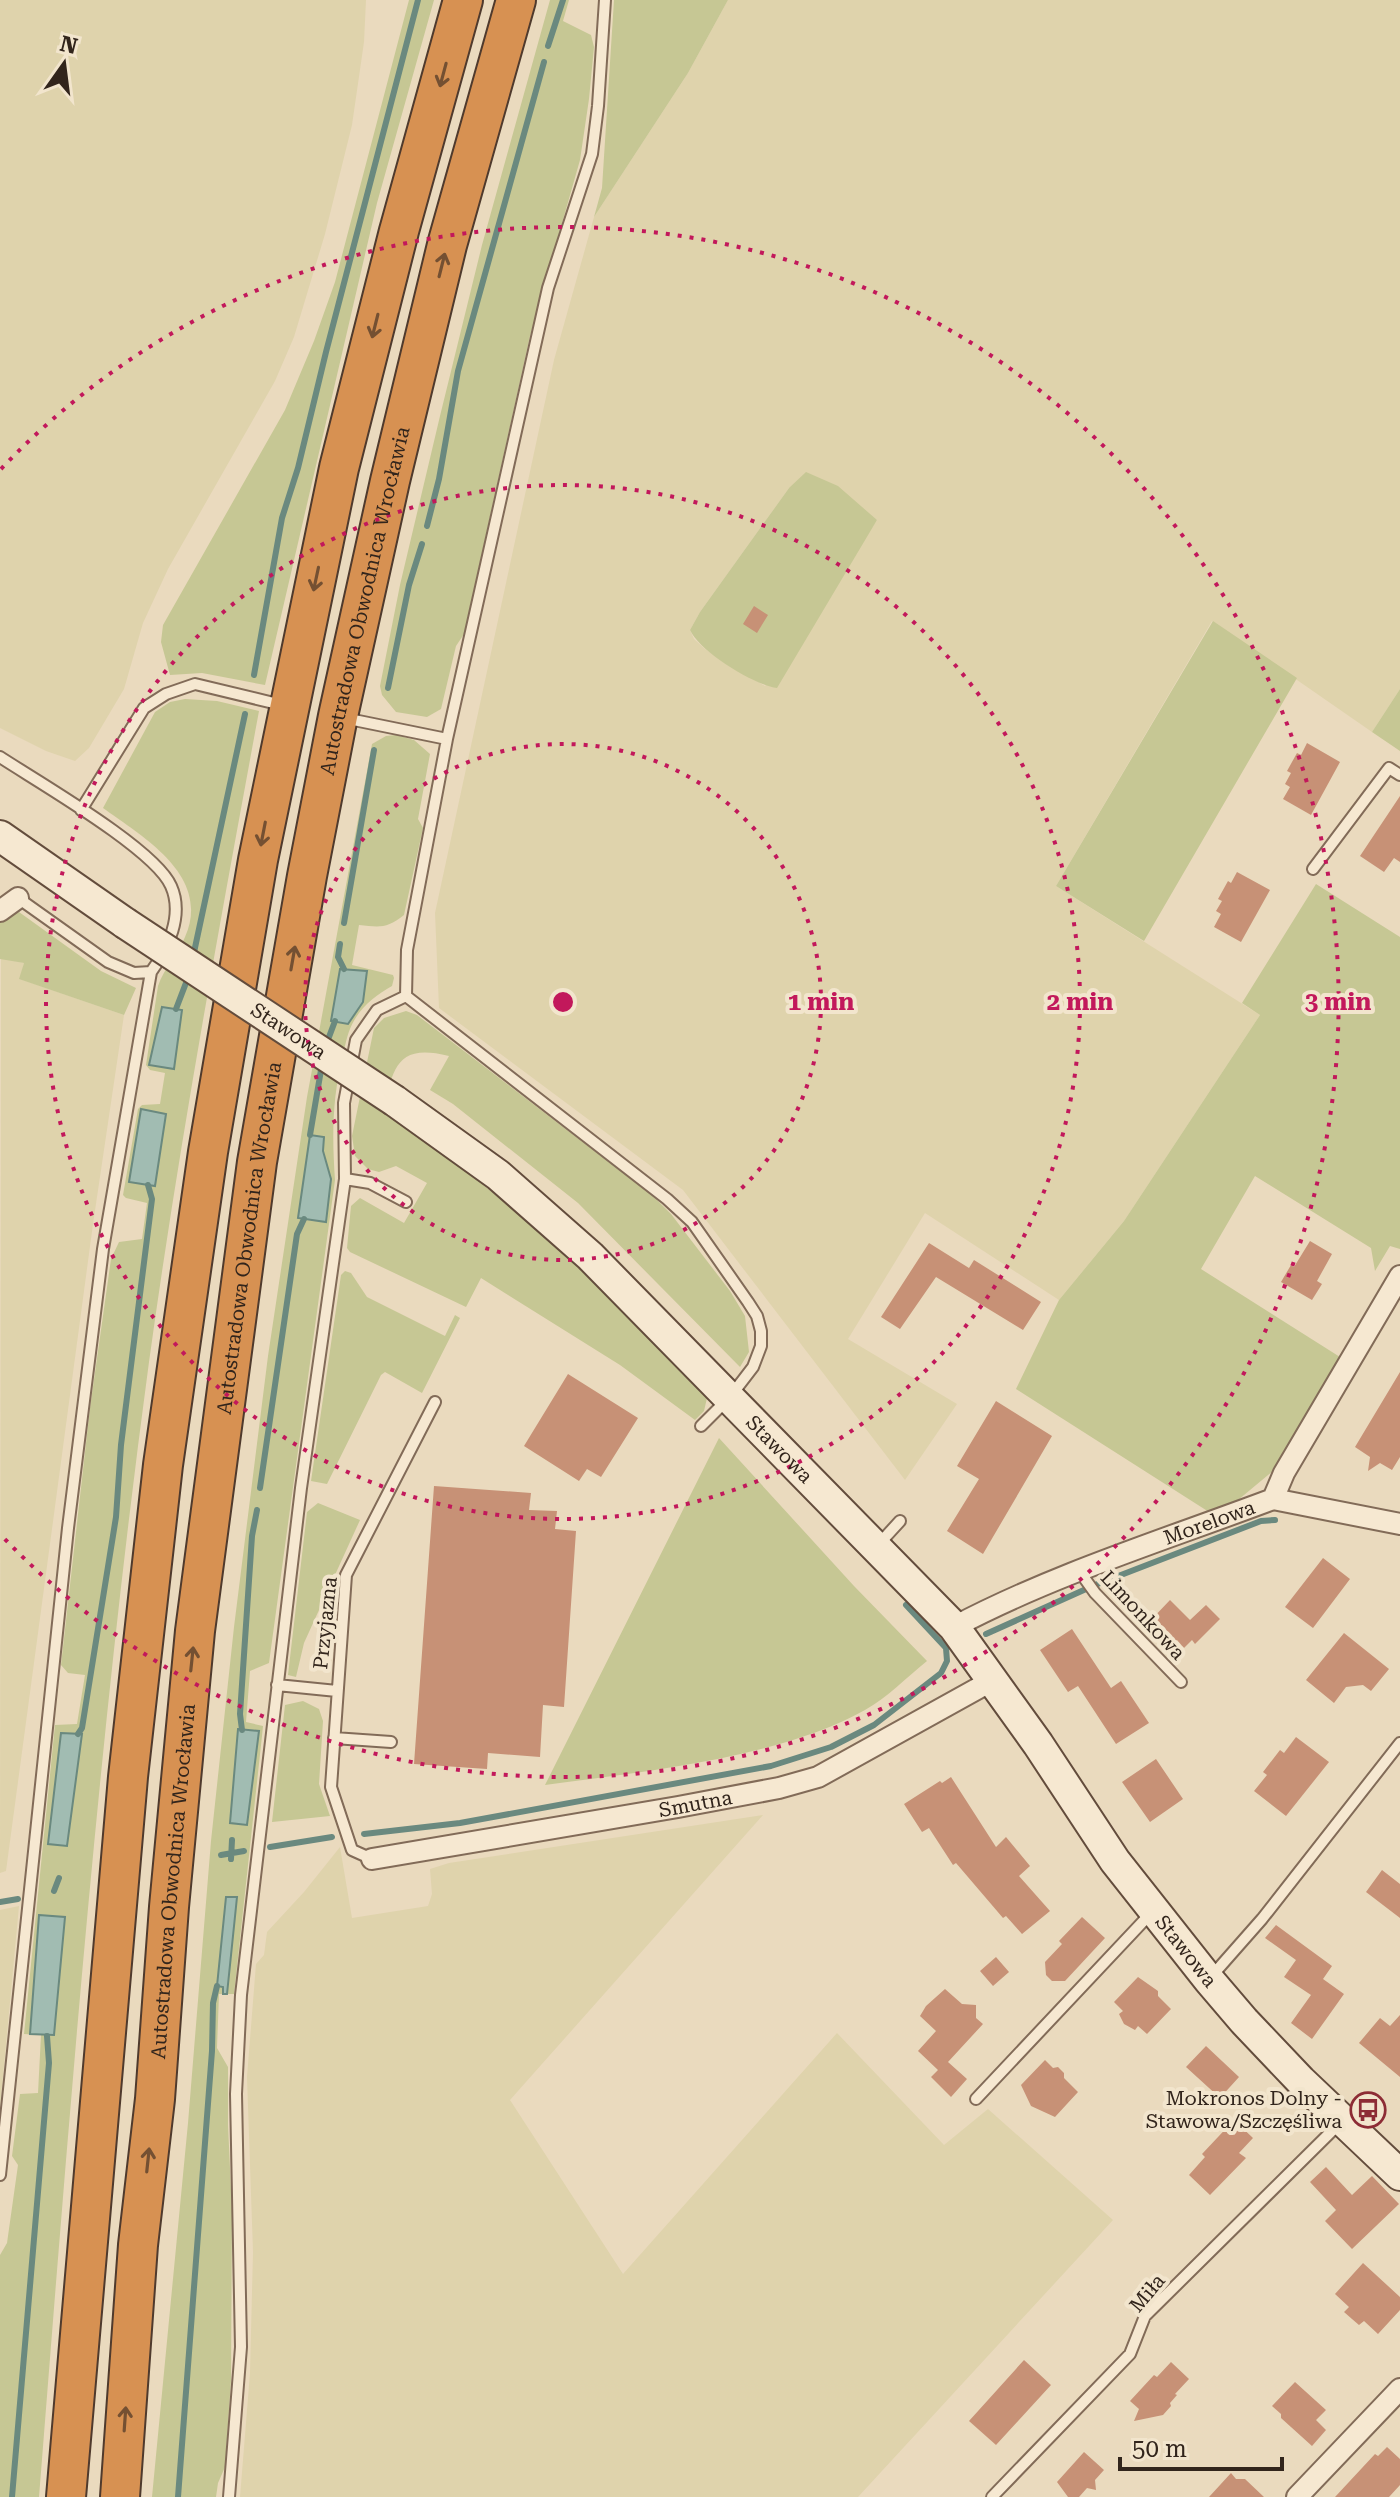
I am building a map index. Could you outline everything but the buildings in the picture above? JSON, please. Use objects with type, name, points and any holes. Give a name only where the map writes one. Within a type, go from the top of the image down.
[{"type":"highway","points":[[66,2497],[128,1777],[163,1465],[208,1152],[258,860],[339,468],[399,231],[463,0]]},
{"type":"highway","name":"Autostradowa Obwodnica Wrocławia","points":[[120,2497],[138,2245],[155,2099],[169,1907],[199,1600],[257,1162],[338,716],[390,481],[447,245],[516,0]]},
{"type":"street","name":"Stawowa","points":[[0,836],[472,1155],[554,1222],[621,1285],[954,1627],[1115,1861],[1209,1980],[1341,2122],[1400,2175]]},
{"type":"street","points":[[0,911],[18,898]]},
{"type":"street","name":"Morelowa","points":[[954,1627],[980,1613],[1082,1576],[1273,1499],[1284,1473],[1400,1276]]},
{"type":"street","points":[[1273,1499],[1400,1524]]},
{"type":"street","name":"Smutna","points":[[372,1859],[678,1807],[779,1788],[818,1777],[993,1680]]},
{"type":"street","points":[[1297,2497],[1400,2389]]},
{"type":"lane","points":[[406,996],[407,950],[447,739],[548,288],[592,154],[605,0]]},
{"type":"lane","points":[[81,810],[144,708],[166,694],[195,684],[289,706]]},
{"type":"lane","points":[[338,716],[447,739]]},
{"type":"lane","points":[[0,757],[149,857],[171,886],[175,915],[171,938],[151,972],[103,1249],[68,1528],[0,2175]]},
{"type":"lane","points":[[1313,869],[1389,768],[1400,775]]},
{"type":"lane","points":[[18,898],[108,962],[134,973],[151,972]]},
{"type":"lane","points":[[229,2497],[241,2347],[236,2094],[238,2033],[264,1787],[301,1488],[345,1179],[344,1103],[356,1040],[377,1010],[406,996]]},
{"type":"lane","points":[[406,996],[667,1199],[692,1222],[748,1302],[757,1316],[761,1331],[758,1357],[730,1397],[701,1426]]},
{"type":"lane","points":[[345,1179],[370,1183],[406,1202]]},
{"type":"lane","name":"Przyjazna","points":[[372,1859],[352,1850],[331,1787],[346,1575],[435,1402]]},
{"type":"lane","points":[[876,1547],[900,1521]]},
{"type":"lane","name":"Limonkowa","points":[[1082,1576],[1181,1682]]},
{"type":"lane","points":[[277,1685],[337,1691]]},
{"type":"lane","points":[[334,1738],[391,1742]]},
{"type":"lane","points":[[1209,1980],[1262,1919],[1400,1743]]},
{"type":"lane","points":[[976,2099],[1153,1911]]},
{"type":"lane","name":"Miła","points":[[992,2497],[1130,2354],[1145,2316],[1341,2122]]},
{"type":"shaded area","points":[[0,0],[366,0],[364,42],[352,125],[325,234],[294,337],[275,381],[168,569],[143,623],[124,689],[89,748],[75,761],[46,751],[0,728]]},
{"type":"shaded area","points":[[728,0],[1400,0],[1400,689],[1372,732],[1212,621],[1056,886],[1260,1015],[1124,1221],[1059,1300],[925,1213],[848,1339],[957,1404],[905,1480],[683,1190],[439,1008],[435,913],[554,360],[594,217],[688,73]],"holes":[[[789,488],[877,520],[765,686],[694,639],[690,630],[700,612]]]},
{"type":"shaded area","points":[[1,958],[24,963],[20,979],[124,1015],[6,1871],[0,1873]]},
{"type":"shaded area","points":[[340,969],[367,971],[363,1002],[348,1024],[331,1021]]},
{"type":"shaded area","points":[[162,1007],[182,1010],[174,1069],[149,1065]]},
{"type":"shaded area","points":[[141,1109],[166,1114],[155,1186],[129,1182]]},
{"type":"shaded area","points":[[310,1135],[324,1137],[323,1151],[331,1179],[326,1222],[298,1218]]},
{"type":"shaded area","points":[[238,1729],[259,1731],[247,1825],[230,1823]]},
{"type":"shaded area","points":[[61,1733],[82,1734],[67,1846],[48,1844]]},
{"type":"shaded area","points":[[763,1815],[510,2100],[623,2274],[837,2033],[944,2145],[988,2109],[1113,2220],[858,2497],[240,2497],[250,2373],[253,2252],[247,2077],[256,1964],[264,1955],[267,1932],[340,1847],[352,1918],[428,1906],[432,1894],[430,1869],[449,1863]]},
{"type":"shaded area","points":[[226,1897],[237,1897],[227,1994],[223,1994],[223,1987],[217,1986]]},
{"type":"shaded area","points":[[19,1906],[6,2045],[0,2107],[0,1910]]},
{"type":"shaded area","points":[[39,1915],[65,1917],[54,2035],[30,2034]]},
{"type":"green space","points":[[409,0],[434,0],[377,203],[265,685],[202,673],[170,675],[161,642],[163,625],[285,410],[335,282]]},
{"type":"green space","points":[[550,0],[569,0],[563,21],[591,35],[594,47],[580,160],[530,336],[464,634],[456,646],[441,709],[427,717],[396,712],[382,695],[380,686],[400,585],[482,245]]},
{"type":"green space","points":[[614,0],[728,0],[688,73],[594,217],[602,188]]},
{"type":"green space","points":[[806,472],[838,486],[877,520],[777,688],[755,681],[729,666],[705,648],[690,630],[789,488]]},
{"type":"green space","points":[[1213,621],[1297,678],[1144,941],[1056,886]]},
{"type":"green space","points":[[1400,689],[1400,751],[1372,732]]},
{"type":"green space","points":[[185,699],[217,701],[259,711],[173,1199],[131,1503],[86,1929],[39,2497],[0,2497],[0,2255],[7,2243],[18,2165],[12,2156],[20,2094],[38,2093],[41,2035],[24,2034],[55,1725],[77,1724],[85,1675],[68,1673],[61,1665],[90,1408],[111,1259],[119,1242],[142,1239],[147,1203],[123,1195],[138,1109],[142,1105],[160,1104],[165,1073],[150,1070],[146,1065],[158,986],[182,944],[191,915],[189,895],[169,860],[154,845],[103,808],[155,712],[170,702]]},
{"type":"green space","points":[[396,735],[414,740],[430,754],[418,819],[423,828],[404,915],[383,926],[359,925],[352,965],[393,975],[394,978],[392,986],[372,1000],[355,1019],[339,1071],[334,1118],[335,1180],[269,1663],[250,1671],[246,1722],[263,1726],[234,1994],[219,1994],[217,2048],[228,2067],[232,2211],[231,2381],[225,2467],[216,2497],[152,2497],[211,1841],[268,1356],[307,1097],[372,744],[386,736]]},
{"type":"green space","points":[[1316,884],[1400,937],[1400,1249],[1390,1246],[1375,1271],[1371,1248],[1255,1176],[1201,1269],[1340,1357],[1274,1470],[1238,1500],[1209,1512],[1016,1389],[1059,1300],[1124,1221],[1260,1015],[1242,1003]]},
{"type":"green space","points":[[19,912],[101,971],[136,988],[124,1015],[19,979],[24,963],[0,959],[0,922]]},
{"type":"green space","points":[[406,1011],[417,1015],[653,1196],[671,1214],[730,1291],[745,1316],[749,1352],[740,1367],[578,1203],[453,1104],[430,1090],[449,1056],[417,1053],[399,1063],[382,1112],[453,1160],[568,1255],[704,1393],[707,1398],[704,1411],[695,1420],[620,1365],[481,1278],[466,1307],[347,1248],[351,1206],[360,1198],[404,1223],[427,1183],[396,1166],[379,1172],[368,1169],[355,1156],[352,1136],[374,1028],[384,1018]]},
{"type":"green space","points":[[345,1271],[351,1273],[367,1297],[445,1336],[455,1315],[460,1318],[422,1393],[385,1372],[381,1375],[327,1484],[311,1481],[341,1275]]},
{"type":"green space","points":[[719,1438],[927,1661],[865,1710],[792,1740],[710,1761],[545,1785]]},
{"type":"green space","points":[[318,1503],[360,1520],[304,1643],[296,1677],[288,1675],[307,1512]]},
{"type":"green space","points":[[303,1701],[319,1709],[323,1721],[319,1784],[330,1816],[272,1822],[285,1705]]},
{"type":"waterway","points":[[254,675],[282,518],[298,468],[418,0]]},
{"type":"waterway","points":[[548,46],[563,0]]},
{"type":"waterway","points":[[427,526],[439,479],[458,371],[544,62]]},
{"type":"waterway","points":[[388,688],[409,585],[422,544]]},
{"type":"waterway","points":[[193,957],[245,714]]},
{"type":"waterway","points":[[344,923],[374,750]]},
{"type":"waterway","points":[[340,944],[338,957],[344,969]]},
{"type":"waterway","points":[[176,1009],[189,975]]},
{"type":"waterway","points":[[326,1045],[335,1021]]},
{"type":"waterway","points":[[310,1135],[322,1064]]},
{"type":"waterway","points":[[78,1734],[82,1728],[116,1517],[121,1445],[152,1199],[148,1185]]},
{"type":"waterway","points":[[260,1488],[297,1234],[304,1219]]},
{"type":"waterway","points":[[242,1730],[240,1714],[252,1536],[257,1510]]},
{"type":"waterway","points":[[986,1634],[1095,1585],[1261,1521],[1275,1520]]},
{"type":"waterway","points":[[364,1834],[460,1823],[771,1766],[831,1747],[874,1725],[941,1673],[947,1661],[946,1648],[906,1605]]},
{"type":"waterway","points":[[270,1847],[332,1837]]},
{"type":"waterway","points":[[231,1859],[232,1840]]},
{"type":"waterway","points":[[221,1855],[244,1851]]},
{"type":"waterway","points":[[54,1891],[59,1878]]},
{"type":"waterway","points":[[0,1902],[18,1899]]},
{"type":"waterway","points":[[178,2497],[213,2003],[217,1986]]},
{"type":"waterway","points":[[12,2497],[49,2063],[47,2036]]},
{"type":"place","name":"Mokronos Dolny - Stawowa/Szczęśliwa","points":[[1368,2110]]}]
